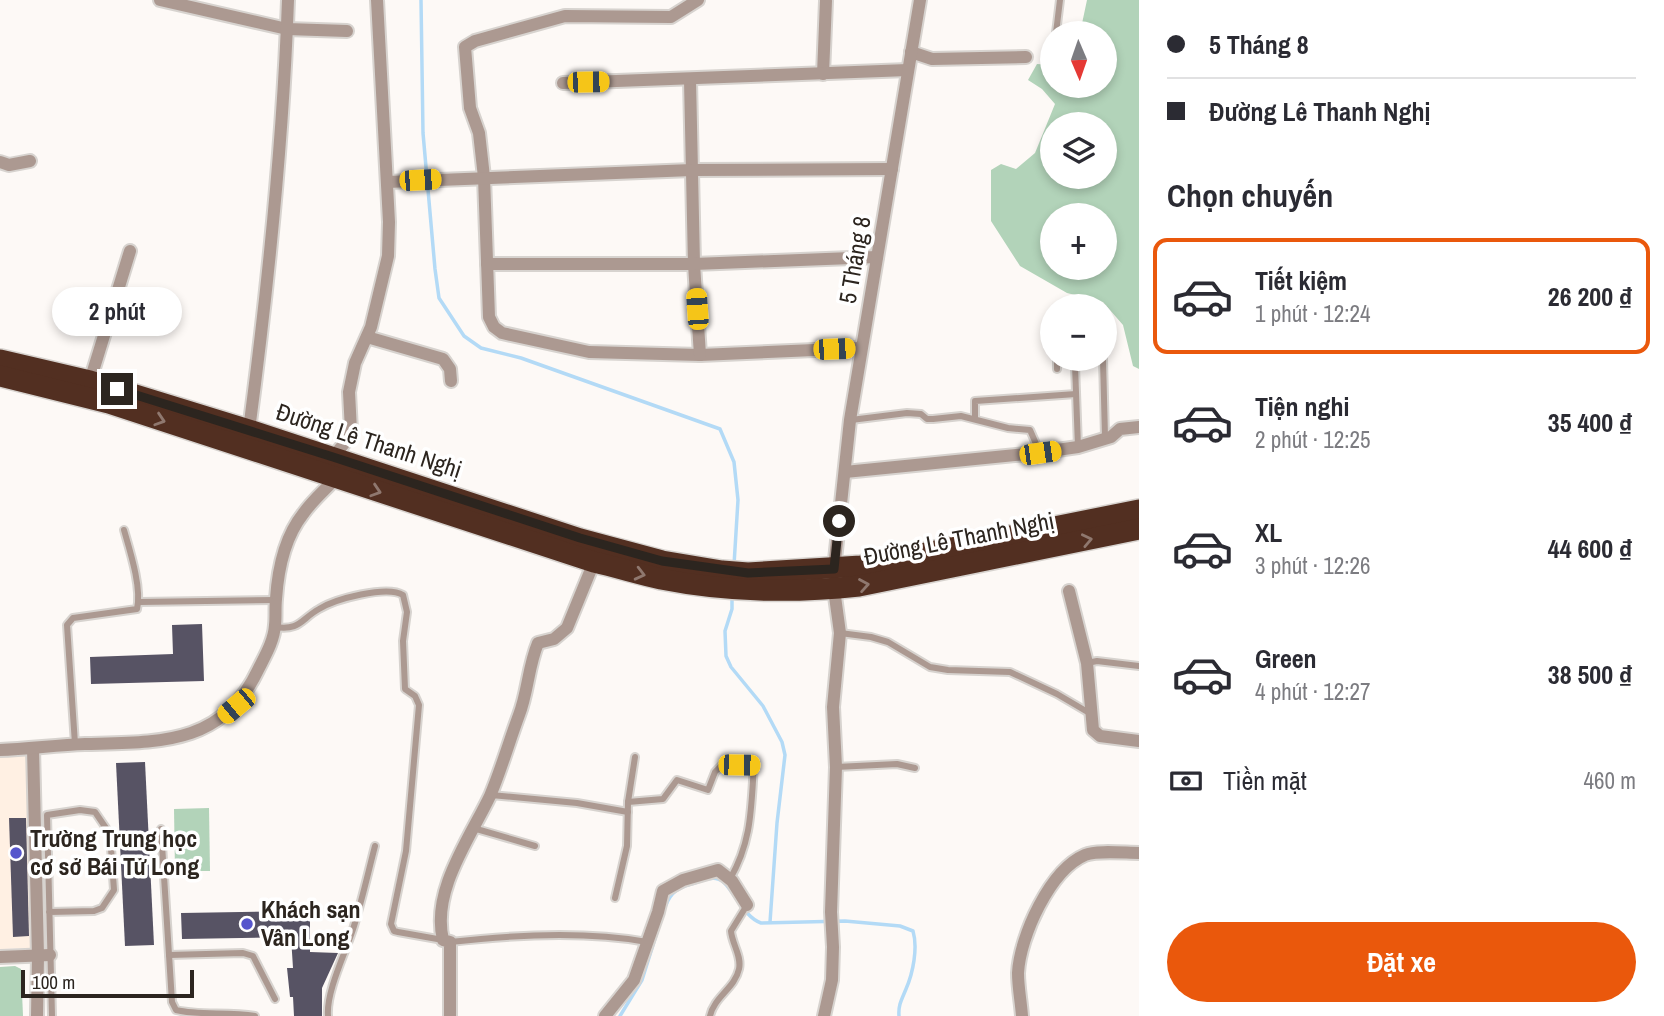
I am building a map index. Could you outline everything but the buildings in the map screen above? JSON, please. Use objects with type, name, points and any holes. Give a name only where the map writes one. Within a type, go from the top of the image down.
[{"type":"highway","name":"Đường Lê Thanh Nghị","points":[[0,360],[90,381],[333,457],[594,562],[662,579],[834,579],[859,586],[1040,541],[1139,510]]},
{"type":"highway","name":"Đường Lê Thanh Nghị","points":[[0,376],[109,403],[335,478],[580,538],[721,579]]},
{"type":"highway","name":"Đường Lê Thanh Nghị","points":[[1040,541],[1139,529]]},
{"type":"street","points":[[160,0],[287,29],[347,31]]},
{"type":"street","points":[[249,430],[265,310],[288,0]]},
{"type":"street","points":[[333,457],[351,431],[349,392],[355,363],[367,337],[388,256],[393,181],[377,0]]},
{"type":"street","points":[[698,0],[671,17],[565,16],[475,41],[465,47],[470,108],[479,133],[484,177],[489,317],[494,327],[502,333],[589,352],[700,355],[861,348]]},
{"type":"street","name":"5 Tháng 8","points":[[824,1016],[832,980],[831,912],[836,767],[833,707],[840,633],[834,579],[850,420],[920,0]]},
{"type":"street","points":[[823,74],[826,1]]},
{"type":"street","points":[[911,52],[932,59],[1026,57]]},
{"type":"street","points":[[563,83],[908,70]]},
{"type":"street","points":[[690,80],[694,264],[700,355]]},
{"type":"street","points":[[0,162],[9,165],[30,161]]},
{"type":"street","points":[[393,181],[692,170],[892,169]]},
{"type":"street","points":[[90,381],[130,251]]},
{"type":"street","points":[[487,264],[694,264],[877,257]]},
{"type":"street","points":[[367,337],[443,359],[450,369],[451,381]]},
{"type":"street","points":[[845,472],[1040,453],[1078,447],[1105,439],[1120,429],[1139,427]]},
{"type":"street","points":[[0,750],[162,741],[197,732],[215,723],[236,706],[251,686],[271,643],[283,550],[302,514],[335,478]]},
{"type":"street","points":[[450,1016],[447,941],[441,912],[454,865],[490,795],[526,695],[538,643],[554,639],[567,628],[594,562]]},
{"type":"street","points":[[1069,591],[1087,663],[1093,730],[1100,736],[1139,741]]},
{"type":"street","points":[[33,748],[44,955],[37,1016]]},
{"type":"street","points":[[1022,1016],[1018,972],[1032,919],[1050,887],[1069,864],[1088,853],[1139,853]]},
{"type":"street","points":[[606,1016],[634,980],[649,943],[663,891],[670,885],[714,870],[723,872],[730,879],[745,909]]},
{"type":"street","points":[[0,957],[44,955]]},
{"type":"lane","points":[[1057,21],[1060,0]]},
{"type":"lane","points":[[1075,371],[1078,447]]},
{"type":"lane","points":[[1103,371],[1105,439]]},
{"type":"lane","points":[[975,419],[975,401],[1076,394]]},
{"type":"lane","points":[[850,420],[907,413],[921,414],[927,419],[961,416],[1008,428],[1030,430],[1040,453]]},
{"type":"lane","points":[[75,744],[67,625],[73,618],[137,609],[139,602],[124,530]]},
{"type":"lane","points":[[275,626],[282,628],[301,624],[317,609],[343,598],[382,592],[398,592],[403,596],[407,612],[403,641],[405,689],[415,696],[419,705],[406,851],[391,924],[394,931],[447,941],[614,936],[649,943]]},
{"type":"lane","points":[[139,602],[275,600]]},
{"type":"lane","points":[[840,633],[888,642],[930,667],[1010,672],[1057,694],[1091,714]]},
{"type":"lane","points":[[1087,663],[1139,666]]},
{"type":"lane","points":[[615,898],[627,846],[628,803],[635,757]]},
{"type":"lane","points":[[628,803],[663,799],[673,782],[679,779],[708,790],[715,772],[723,764],[754,765],[749,831],[742,858],[730,879]]},
{"type":"lane","points":[[836,767],[897,764],[915,768]]},
{"type":"lane","points":[[490,795],[578,803],[628,812]]},
{"type":"lane","points":[[49,912],[94,911],[102,908],[114,890],[110,834],[94,812],[80,810],[47,816],[49,912],[44,955],[51,1016]]},
{"type":"lane","points":[[473,828],[535,846]]},
{"type":"lane","points":[[161,829],[172,1002],[176,1010],[187,1013],[231,1012],[255,1016]]},
{"type":"lane","points":[[328,1016],[331,988],[355,925],[375,846]]},
{"type":"lane","points":[[710,1016],[712,1008],[731,986],[739,969],[738,953],[730,931],[745,909]]},
{"type":"lane","points":[[169,955],[243,953],[253,956],[275,999]]},
{"type":"shaded area","name":"Trường Trung học cơ sở Bái Tử Long","points":[[27,754],[35,948],[0,949],[0,756]]},
{"type":"green space","points":[[1087,0],[1139,0],[1139,369],[1133,366],[1123,325],[1117,318],[1117,294],[1071,294],[1044,280],[1117,280],[1117,203],[1040,203],[1040,277],[1020,266],[991,221],[991,170],[1001,164],[1016,169],[1035,153],[1040,141],[1040,189],[1117,189],[1117,112],[1052,112],[1055,104],[1050,98],[1117,98],[1117,21],[1083,21]]},
{"type":"green space","points":[[1037,64],[1040,64],[1040,88],[1028,80]]},
{"type":"green space","points":[[209,808],[210,871],[175,871],[174,809]]},
{"type":"green space","points":[[15,966],[21,969],[23,1016],[0,1016],[0,967]]},
{"type":"waterway","points":[[421,0],[423,133],[439,298],[464,336],[481,348],[521,358],[720,429],[734,462],[738,500],[734,565]]},
{"type":"waterway","points":[[732,597],[732,609],[725,631],[726,656],[731,667],[763,706],[782,742],[785,755],[770,922]]},
{"type":"waterway","points":[[666,905],[679,889],[715,878],[723,881],[748,914],[761,923],[845,921],[900,926],[913,931],[914,960],[899,1016]]},
{"type":"waterway","points":[[620,1016],[642,980],[658,929]]},
{"type":"place","name":"Trường Trung học cơ sở Bái Tử Long","points":[[16,853]]},
{"type":"place","name":"Khách sạn Vân Long","points":[[247,924]]},
{"type":"route","points":[[117,389],[580,538],[662,561],[748,573],[834,569],[839,521]]}]
